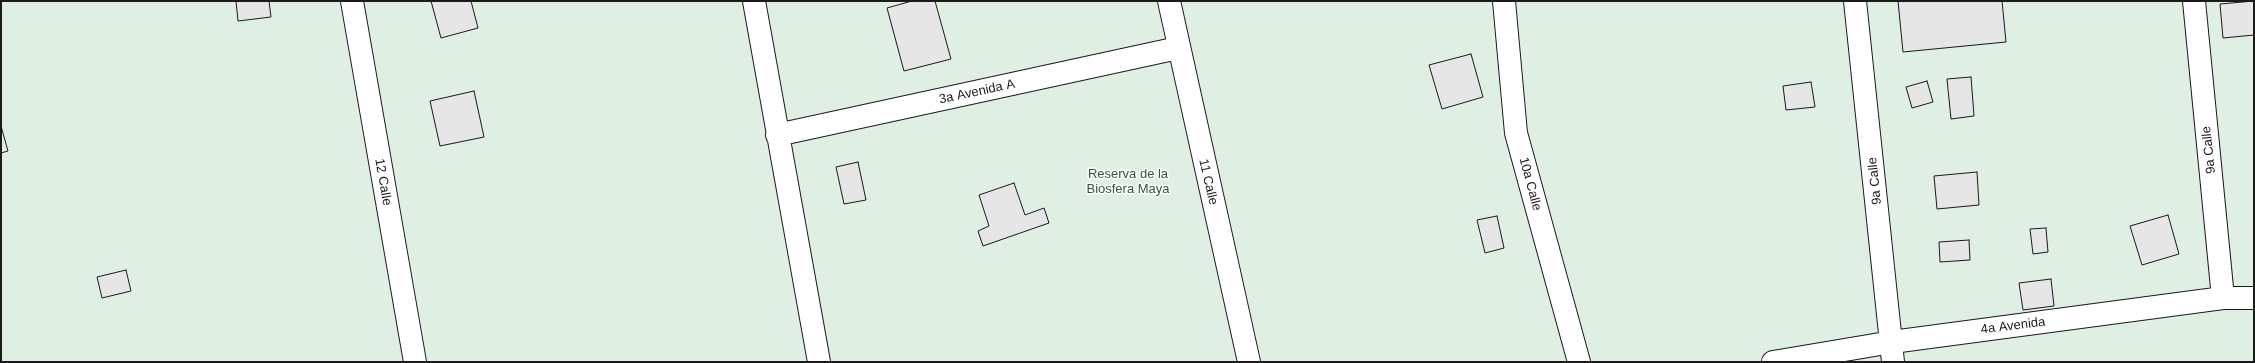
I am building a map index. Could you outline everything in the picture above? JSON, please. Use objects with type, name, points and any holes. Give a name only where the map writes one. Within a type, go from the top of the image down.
[{"type":"street","name":"12 Calle","points":[[352,1],[415,362]]},
{"type":"street","points":[[754,1],[776,135],[819,362]]},
{"type":"street","name":"11 Calle","points":[[1169,1],[1178,48],[1249,362]]},
{"type":"street","name":"10a Calle","points":[[1504,1],[1516,133],[1579,362]]},
{"type":"street","name":"9a Calle","points":[[1855,1],[1893,352]]},
{"type":"street","name":"9a Calle","points":[[2194,1],[2223,298]]},
{"type":"street","name":"3a Avenida A","points":[[776,135],[1178,48]]},
{"type":"street","name":"4a Avenida","points":[[1772,362],[1893,352],[2223,298],[2254,298]]},
{"type":"green space","name":"Reserva de la Biosfera Maya","points":[[1,1],[2254,1],[2254,362],[1,362]]},
{"type":"building","points":[[236,1],[269,1],[271,17],[238,21]]},
{"type":"building","points":[[431,1],[471,1],[478,28],[441,38]]},
{"type":"building","points":[[912,1],[935,1],[951,59],[904,71],[887,8]]},
{"type":"building","points":[[1898,1],[2002,1],[2006,42],[1903,52]]},
{"type":"building","points":[[2254,1],[2254,35],[2223,38],[2220,4]]},
{"type":"building","points":[[1471,54],[1483,97],[1442,109],[1429,65]]},
{"type":"building","points":[[1971,77],[1974,116],[1951,119],[1947,79]]},
{"type":"building","points":[[1927,81],[1933,102],[1912,108],[1906,87]]},
{"type":"building","points":[[1811,82],[1815,107],[1786,110],[1783,86]]},
{"type":"building","points":[[474,91],[484,137],[440,146],[430,101]]},
{"type":"building","points":[[1,126],[8,151],[1,153]]},
{"type":"building","points":[[858,162],[866,200],[844,204],[836,167]]},
{"type":"building","points":[[1977,172],[1979,205],[1937,209],[1934,176]]},
{"type":"building","points":[[1014,183],[1025,215],[1044,208],[1049,223],[983,246],[978,231],[989,226],[979,195]]},
{"type":"building","points":[[2168,215],[2179,254],[2142,265],[2130,226]]},
{"type":"building","points":[[1497,216],[1504,248],[1485,253],[1477,220]]},
{"type":"building","points":[[2046,228],[2048,252],[2033,254],[2030,229]]},
{"type":"building","points":[[1969,240],[1970,260],[1940,262],[1939,242]]},
{"type":"building","points":[[126,270],[131,291],[102,298],[97,277]]},
{"type":"building","points":[[2051,279],[2054,306],[2023,310],[2019,283]]}]
